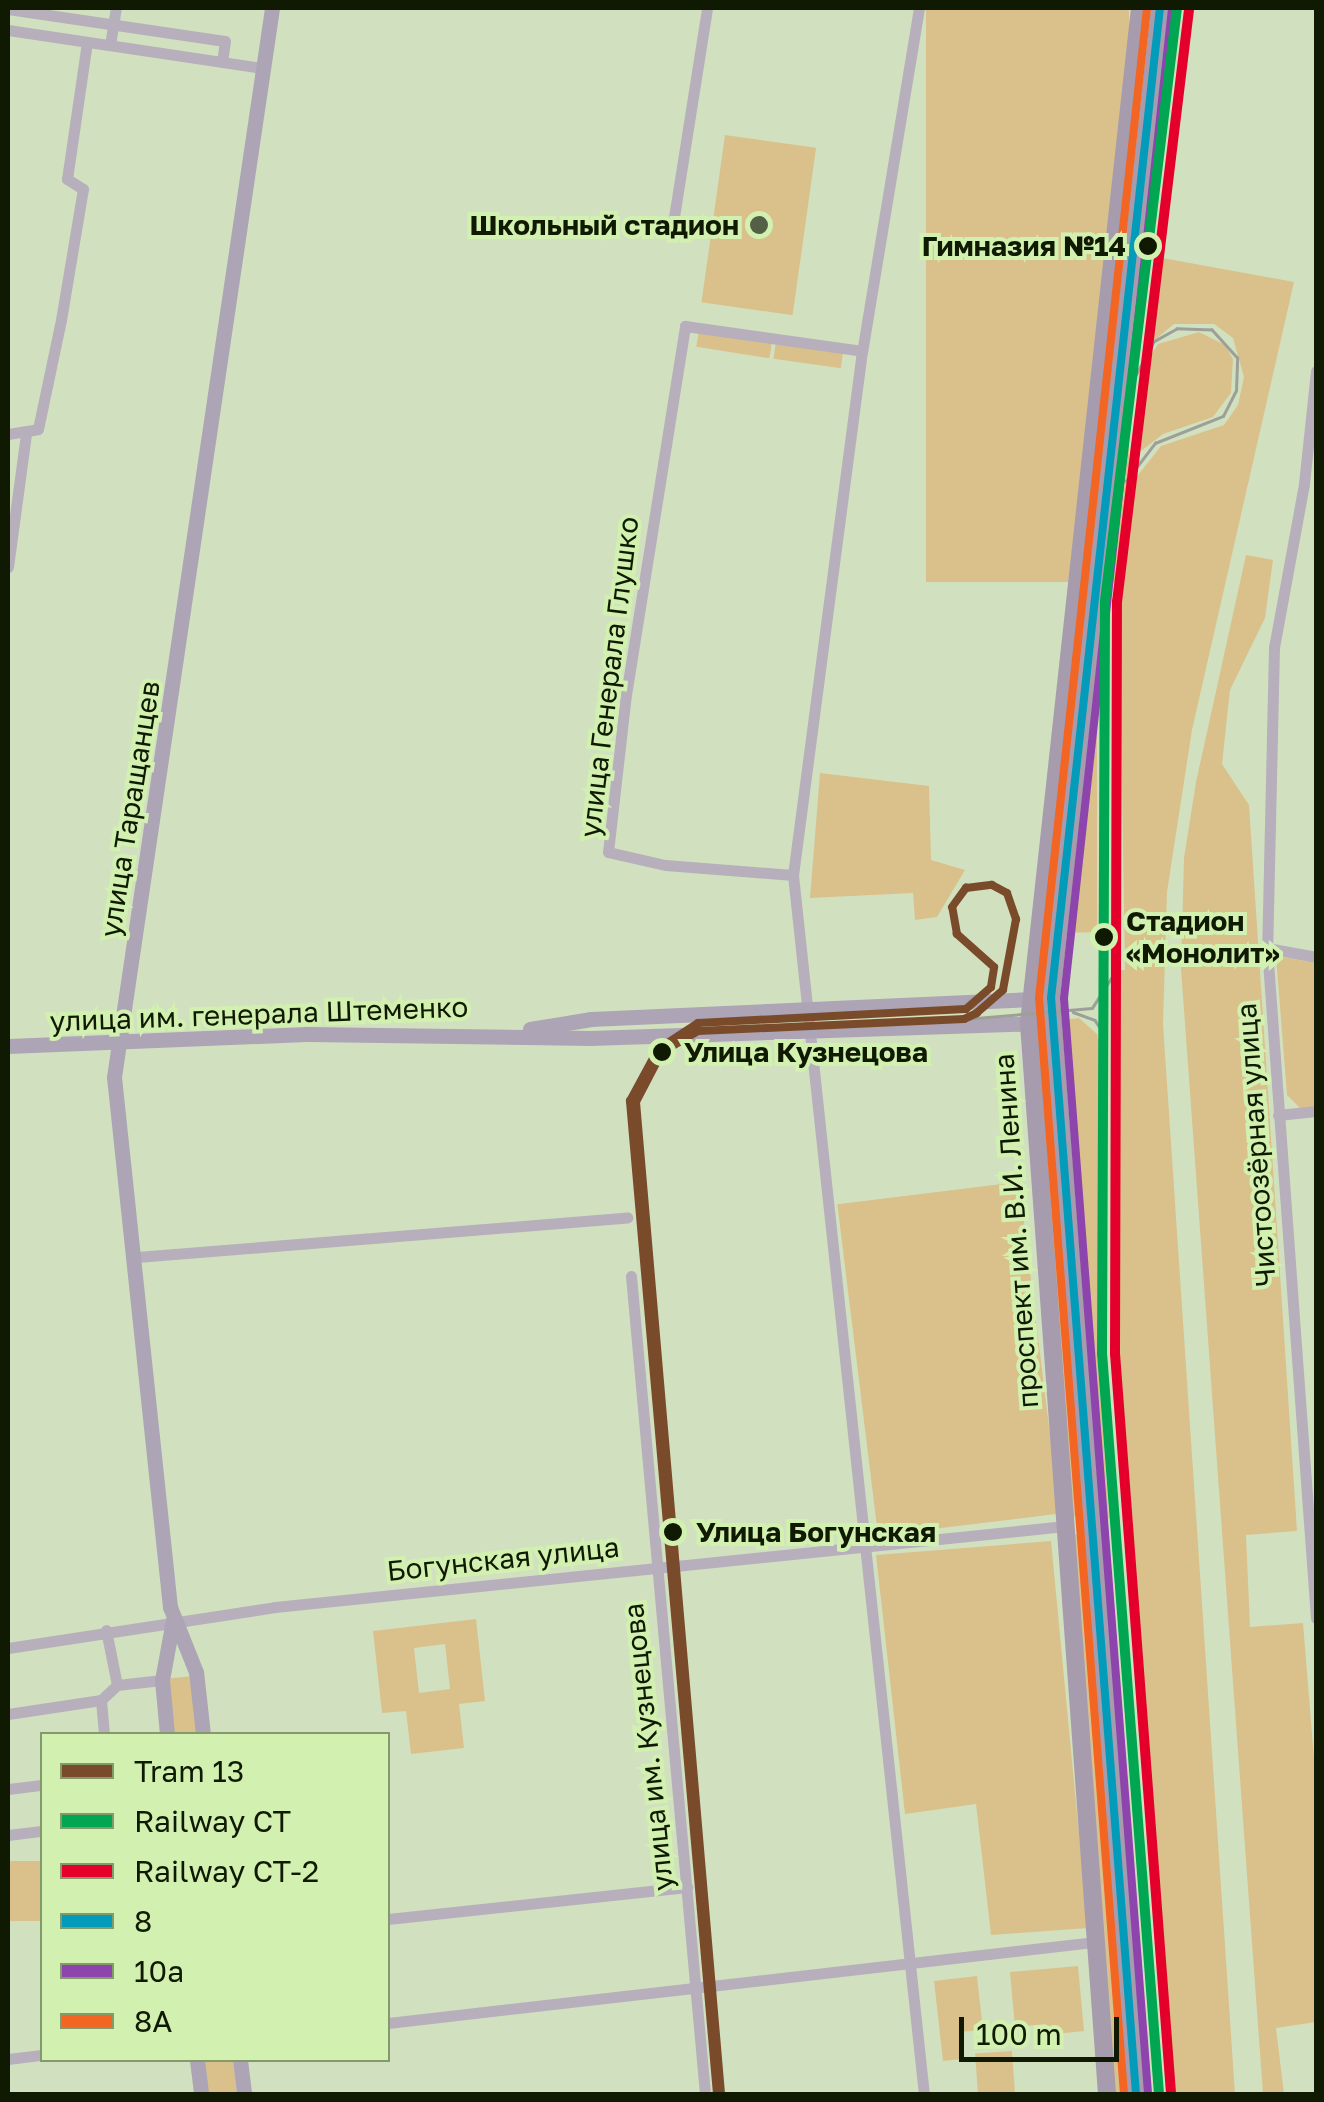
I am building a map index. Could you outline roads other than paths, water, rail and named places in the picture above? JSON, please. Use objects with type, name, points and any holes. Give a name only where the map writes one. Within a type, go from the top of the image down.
[{"type":"main road","name":"проспект им. В.И. Ленина","points":[[1136,2094],[1052,1023],[1041,999],[1140,8]]},
{"type":"main road","name":"проспект им. В.И. Ленина","points":[[1107,2094],[1029,1024],[1041,999],[1160,8]]},
{"type":"main road","points":[[1065,1526],[1090,1522]]},
{"type":"street","points":[[110,46],[116,8]]},
{"type":"street","name":"улица Таращанцев","points":[[166,1732],[162,1680],[173,1620],[114,1077],[272,8]]},
{"type":"street","points":[[674,217],[708,8]]},
{"type":"street","points":[[919,8],[862,351],[793,875],[924,2094]]},
{"type":"street","points":[[8,9],[225,41],[222,62]]},
{"type":"street","points":[[8,30],[262,68]]},
{"type":"street","points":[[8,567],[83,189],[66,179],[87,42]]},
{"type":"street","name":"улица Генерала Глушко","points":[[793,875],[665,865],[608,852],[626,695],[686,326],[862,351]]},
{"type":"street","name":"Чистоозёрная улица","points":[[1316,371],[1310,485],[1274,647],[1267,948],[1278,1115],[1311,1463],[1316,1618]]},
{"type":"street","points":[[8,434],[32,432]]},
{"type":"street","points":[[1267,948],[1316,957]]},
{"type":"street","name":"улица им. генерала Штеменко","points":[[511,1032],[591,1018],[1041,999]]},
{"type":"street","name":"улица им. генерала Штеменко","points":[[8,1046],[511,1032],[590,1038],[1052,1023]]},
{"type":"street","points":[[1278,1115],[1316,1111]]},
{"type":"street","points":[[136,1257],[627,1218]]},
{"type":"street","name":"улица им. Кузнецова","points":[[631,1276],[654,1568],[705,2094]]},
{"type":"street","name":"Богунская улица","points":[[8,1648],[173,1620],[1065,1526]]},
{"type":"street","name":"улица Таращанцев","points":[[173,1620],[196,1672],[203,1732]]},
{"type":"street","points":[[106,1630],[117,1685]]},
{"type":"street","points":[[8,1714],[100,1700],[117,1685],[162,1680]]},
{"type":"street","points":[[100,1700],[104,1732]]},
{"type":"street","points":[[8,1789],[40,1785]]},
{"type":"street","points":[[8,1835],[40,1831]]},
{"type":"street","points":[[390,1919],[687,1888]]},
{"type":"street","points":[[390,2023],[1094,1942]]},
{"type":"street","points":[[8,2059],[40,2055]]},
{"type":"street","points":[[197,2062],[200,2094]]},
{"type":"street","points":[[240,2062],[244,2094]]},
{"type":"tram line","points":[[1126,481],[1155,443],[1223,416],[1236,391],[1237,358],[1212,330],[1177,329],[1154,342],[1130,387]]},
{"type":"tram line","name":"13","points":[[717,2094],[630,1101],[658,1049],[698,1023],[966,1009],[991,987],[994,967],[957,934],[952,907],[966,888],[992,885],[1007,893],[1016,919],[1003,990],[977,1013],[964,1019],[698,1031],[662,1052],[636,1102],[721,2094]]},
{"type":"tram line","points":[[964,1019],[1092,1008],[1115,972]]},
{"type":"tram line","points":[[1073,1012],[1095,1020],[1104,1034]]},
{"type":"rail line","name":"СТ","points":[[1159,2094],[1102,1354],[1105,601],[1177,8]]},
{"type":"rail line","name":"СТ-2","points":[[1171,2093],[1115,1354],[1117,602],[1189,10]]},
{"type":"place","name":"Школьный стадион","points":[[759,225]]},
{"type":"place","name":"Гимназия №14","points":[[1148,246]]},
{"type":"place","name":"Стадион «Монолит»","points":[[1104,937]]},
{"type":"place","name":"Улица Кузнецова","points":[[662,1052]]},
{"type":"place","name":"Улица Богунская","points":[[673,1532]]}]
